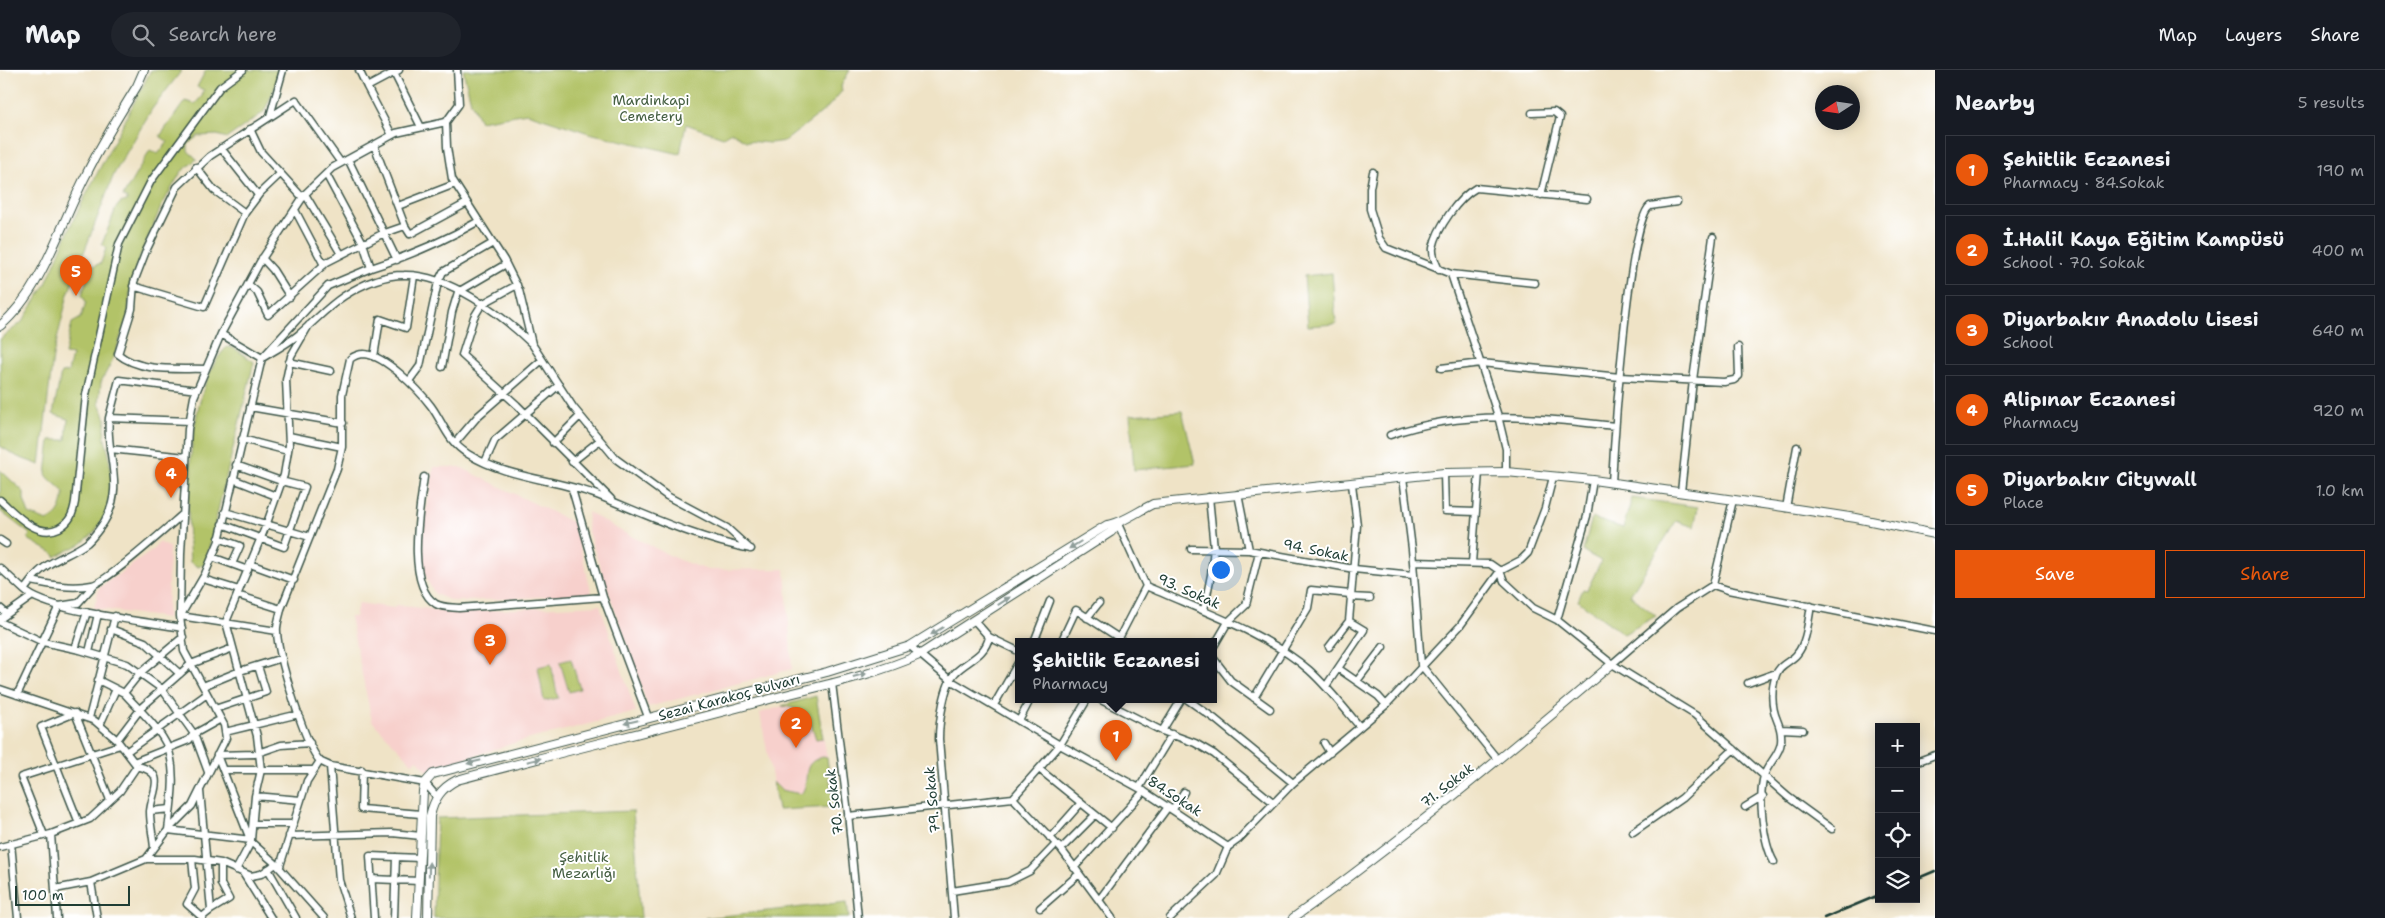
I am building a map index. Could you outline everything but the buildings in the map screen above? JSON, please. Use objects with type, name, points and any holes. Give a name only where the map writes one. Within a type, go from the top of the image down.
[{"type":"street","points":[[0,326],[13,315],[35,282],[86,174],[138,86],[144,70]]},
{"type":"street","points":[[0,500],[25,521],[42,531],[58,529],[70,519],[75,502],[86,395],[119,244],[151,181],[220,87],[243,70]]},
{"type":"street","points":[[270,116],[283,70]]},
{"type":"street","points":[[360,70],[392,135]]},
{"type":"street","points":[[457,70],[459,104],[446,122],[447,147],[452,179],[506,264],[516,285],[532,344]]},
{"type":"street","points":[[367,87],[396,72],[421,128]]},
{"type":"street","points":[[206,369],[160,368],[135,364],[118,354],[132,310],[133,286],[146,251],[177,187],[196,167],[221,148],[296,100],[341,163]]},
{"type":"street","points":[[1532,114],[1554,112],[1560,117],[1541,195]]},
{"type":"street","points":[[146,859],[168,830],[192,806],[226,738],[221,719],[184,651],[180,616],[186,458],[190,421],[197,390],[221,334],[262,258],[304,196],[326,174],[341,163],[392,135],[446,122]]},
{"type":"street","points":[[250,129],[261,152],[280,174],[304,196],[341,254]]},
{"type":"street","points":[[374,145],[405,226],[410,234],[467,203]]},
{"type":"street","points":[[221,148],[258,195]]},
{"type":"street","points":[[348,159],[397,260]]},
{"type":"street","points":[[196,167],[214,190],[245,213]]},
{"type":"street","points":[[1373,172],[1370,188],[1370,209],[1379,238],[1386,248],[1450,274],[1534,283]]},
{"type":"street","points":[[133,286],[204,307],[245,213],[258,195],[280,174]]},
{"type":"street","points":[[326,174],[363,243],[371,268]]},
{"type":"street","points":[[398,206],[455,184]]},
{"type":"street","points":[[1439,270],[1434,260],[1433,249],[1440,229],[1470,191],[1482,187],[1508,193],[1587,199]]},
{"type":"street","points":[[1612,482],[1615,426],[1632,266],[1644,215],[1650,206],[1677,202]]},
{"type":"street","points":[[295,210],[324,265]]},
{"type":"street","points":[[180,616],[203,579],[219,538],[262,358],[328,286],[440,243],[479,222]]},
{"type":"street","points":[[248,284],[256,292],[268,315],[324,265],[363,243],[405,226]]},
{"type":"street","points":[[1681,492],[1693,380],[1714,237]]},
{"type":"street","points":[[409,381],[420,366],[438,282],[443,272],[493,243]]},
{"type":"street","points":[[262,258],[273,270],[290,296]]},
{"type":"street","points":[[442,367],[452,312],[458,292],[506,264]]},
{"type":"street","points":[[1450,274],[1498,416],[1506,449],[1506,472]]},
{"type":"street","points":[[262,358],[298,335],[343,297],[361,287],[384,278],[404,275],[438,282],[482,304],[517,330],[532,344],[580,416],[616,459],[667,496],[727,528],[750,549],[674,526],[596,495],[524,476],[468,454],[445,432],[432,408],[409,381],[374,357],[364,354],[350,359],[346,367],[342,395],[342,447],[337,469],[281,609],[276,631],[299,714],[310,743],[320,762],[330,766],[362,770],[425,784],[437,797],[430,816],[428,918]]},
{"type":"street","points":[[374,357],[380,319],[406,328],[414,276]]},
{"type":"street","points":[[516,285],[482,304],[474,317],[462,355],[525,413],[615,504]]},
{"type":"street","points":[[236,870],[251,841],[255,796],[261,770],[254,724],[226,622],[267,523],[282,481],[289,436],[286,380],[290,362],[309,325]]},
{"type":"street","points":[[221,334],[262,358]]},
{"type":"street","points":[[1441,368],[1480,363],[1620,377],[1734,380],[1739,376],[1738,347]]},
{"type":"street","points":[[455,443],[478,416],[542,360]]},
{"type":"street","points":[[290,362],[331,372]]},
{"type":"street","points":[[24,590],[39,570],[87,543],[98,531],[111,510],[116,490],[107,432],[119,380],[197,390]]},
{"type":"street","points":[[485,462],[495,440],[559,386]]},
{"type":"street","points":[[250,407],[343,423]]},
{"type":"street","points":[[553,443],[580,416]]},
{"type":"street","points":[[1390,435],[1428,423],[1498,416],[1615,426]]},
{"type":"street","points":[[109,418],[190,421]]},
{"type":"street","points":[[289,436],[342,447]]},
{"type":"street","points":[[242,439],[288,451]]},
{"type":"street","points":[[572,462],[600,440]]},
{"type":"street","points":[[1786,508],[1797,447]]},
{"type":"street","points":[[110,449],[186,458]]},
{"type":"street","points":[[222,524],[284,547],[306,487],[236,465]]},
{"type":"street","points":[[1472,562],[1479,472]]},
{"type":"street","points":[[417,918],[421,814],[425,784],[434,774],[827,672],[910,646],[1107,525],[1118,524],[1131,514],[1153,504],[1444,473],[1506,472],[1612,482],[1856,518],[1935,534]]},
{"type":"street","points":[[1444,473],[1445,511],[1476,512]]},
{"type":"street","points":[[424,477],[416,536],[417,557],[420,577],[427,595],[436,604],[459,608],[603,597]]},
{"type":"street","points":[[1402,477],[1413,562],[1421,665],[1498,760]]},
{"type":"street","points":[[1170,918],[1216,876],[1228,847],[1239,840],[1293,783],[1386,705],[1421,665],[1460,626],[1500,571],[1522,560],[1528,553],[1545,508],[1553,477]]},
{"type":"street","points":[[233,479],[276,496]]},
{"type":"street","points":[[1557,620],[1587,516],[1593,480]]},
{"type":"street","points":[[1329,647],[1349,621],[1357,525],[1352,484]]},
{"type":"street","points":[[572,488],[603,597],[648,717]]},
{"type":"street","points":[[1238,494],[1249,550]]},
{"type":"street","points":[[1204,610],[1214,548],[1209,497]]},
{"type":"street","points":[[1612,664],[1677,608],[1713,584],[1733,500]]},
{"type":"street","points":[[225,512],[310,537]]},
{"type":"street","points":[[59,606],[78,603],[94,585],[146,546],[183,514]]},
{"type":"street","name":"93. Sokak","points":[[1118,524],[1146,586],[1228,622],[1308,669],[1326,686],[1360,727]]},
{"type":"street","name":"Sezai Karakoç Bulvarı","points":[[437,797],[445,786],[457,780],[874,671],[918,655],[1111,532],[1118,524]]},
{"type":"street","points":[[219,538],[240,546],[232,564]]},
{"type":"street","name":"94. Sokak","points":[[1191,549],[1249,550],[1354,569],[1413,575]]},
{"type":"street","points":[[1217,641],[1228,622],[1246,605],[1259,552]]},
{"type":"street","points":[[212,557],[294,580]]},
{"type":"street","points":[[1413,562],[1472,562],[1490,564],[1500,571],[1504,581],[1533,608],[1557,620],[1612,664],[1695,715],[1794,802],[1832,830]]},
{"type":"street","points":[[0,568],[31,597],[87,612],[182,628]]},
{"type":"street","points":[[203,579],[281,609]]},
{"type":"street","points":[[31,581],[63,587],[94,585]]},
{"type":"street","points":[[1713,584],[1728,590],[1935,631]]},
{"type":"street","points":[[1119,638],[1146,586]]},
{"type":"street","points":[[1254,698],[1308,608],[1311,590],[1370,598]]},
{"type":"street","points":[[31,597],[0,620],[43,642],[89,652],[127,664],[162,689],[194,734],[208,772]]},
{"type":"street","points":[[1036,638],[1050,601]]},
{"type":"street","points":[[1087,618],[1099,603]]},
{"type":"street","points":[[17,695],[59,606]]},
{"type":"street","points":[[1774,862],[1764,840],[1763,796],[1764,775],[1777,755],[1781,743],[1781,729],[1772,698],[1776,673],[1780,666],[1796,655],[1802,647],[1811,606]]},
{"type":"street","points":[[0,608],[7,614]]},
{"type":"street","points":[[1063,638],[1076,610],[1115,638]]},
{"type":"street","points":[[75,649],[87,612]]},
{"type":"street","points":[[89,652],[98,614]]},
{"type":"street","points":[[88,718],[114,616]]},
{"type":"street","points":[[180,616],[276,631]]},
{"type":"street","points":[[974,620],[989,637],[1015,650]]},
{"type":"street","points":[[1326,686],[1364,630],[1349,621]]},
{"type":"street","points":[[111,629],[145,642],[180,674]]},
{"type":"street","points":[[124,693],[140,673],[182,637]]},
{"type":"street","points":[[950,680],[955,673],[983,652],[989,637]]},
{"type":"street","name":"84.Sokak","points":[[910,646],[918,655],[950,680],[1060,745],[1142,789],[1228,847]]},
{"type":"street","points":[[1357,681],[1383,647]]},
{"type":"street","points":[[44,835],[21,777],[92,754],[118,742],[140,711],[191,664],[233,648]]},
{"type":"street","points":[[203,686],[240,671],[282,658]]},
{"type":"street","points":[[1217,664],[1231,681],[1270,710]]},
{"type":"street","name":"71. Sokak","points":[[1293,918],[1351,876],[1498,760],[1612,664]]},
{"type":"street","points":[[215,709],[266,692],[258,666]]},
{"type":"street","points":[[994,705],[1015,668]]},
{"type":"street","points":[[1339,669],[1378,696],[1386,705]]},
{"type":"street","points":[[1748,683],[1776,673]]},
{"type":"street","points":[[98,680],[124,693],[157,730],[168,749],[173,774],[168,830]]},
{"type":"street","name":"79. Sokak","points":[[950,680],[940,724],[954,918]]},
{"type":"street","name":"70. Sokak","points":[[832,682],[858,918]]},
{"type":"street","points":[[0,689],[88,718],[100,725],[118,742],[135,764],[147,768],[154,774],[157,784],[150,811],[154,848]]},
{"type":"street","points":[[100,725],[116,689]]},
{"type":"street","points":[[126,752],[207,694]]},
{"type":"street","points":[[1019,721],[1028,703]]},
{"type":"street","points":[[848,816],[1013,798],[1060,745],[1085,703]]},
{"type":"street","points":[[1107,703],[1162,730],[1195,743],[1214,754],[1274,803]]},
{"type":"street","points":[[1162,730],[1179,703]]},
{"type":"street","points":[[1192,703],[1215,719],[1293,783]]},
{"type":"street","points":[[75,713],[110,800]]},
{"type":"street","points":[[75,713],[41,727],[79,824]]},
{"type":"street","points":[[225,732],[299,714]]},
{"type":"street","points":[[0,847],[51,834],[90,819],[120,791],[135,764],[188,740],[194,734],[221,719]]},
{"type":"street","points":[[1781,729],[1803,730]]},
{"type":"street","points":[[1040,908],[1077,871],[1142,789],[1172,734]]},
{"type":"street","points":[[217,755],[259,752],[281,745],[310,743]]},
{"type":"street","points":[[1324,743],[1330,753]]},
{"type":"street","points":[[1633,832],[1682,798],[1734,749]]},
{"type":"street","points":[[1920,760],[1935,754]]},
{"type":"street","points":[[217,755],[251,841],[278,865],[324,918]]},
{"type":"street","points":[[55,889],[91,882],[146,859],[192,859],[221,863],[251,876],[261,874],[278,865],[307,781],[320,762]]},
{"type":"street","points":[[330,766],[339,880],[351,918]]},
{"type":"street","points":[[223,770],[314,770]]},
{"type":"street","points":[[362,770],[361,809],[421,814]]},
{"type":"street","points":[[1039,770],[1112,828]]},
{"type":"street","points":[[200,790],[211,910]]},
{"type":"street","points":[[1099,900],[1184,792]]},
{"type":"street","points":[[255,796],[301,800]]},
{"type":"street","points":[[1745,807],[1763,796]]},
{"type":"street","points":[[1013,798],[1058,847],[1112,918]]},
{"type":"street","points":[[1050,838],[1080,804]]},
{"type":"street","points":[[150,811],[170,809]]},
{"type":"street","points":[[952,891],[1008,882],[1030,871],[1095,815]]},
{"type":"street","points":[[254,824],[293,824]]},
{"type":"street","points":[[168,830],[251,841]]},
{"type":"street","points":[[289,836],[392,833],[421,836]]},
{"type":"street","points":[[51,834],[57,918]]},
{"type":"street","points":[[11,844],[18,918]]},
{"type":"street","points":[[374,918],[370,856],[420,858]]},
{"type":"street","points":[[394,918],[396,857]]},
{"type":"street","points":[[192,859],[195,888],[187,904],[202,918],[229,899],[221,884],[221,863]]},
{"type":"street","points":[[268,869],[296,918]]},
{"type":"street","points":[[243,873],[272,918]]},
{"type":"street","points":[[372,879],[418,881]]},
{"type":"street","points":[[91,882],[96,918]]},
{"type":"shaded area","points":[[434,467],[460,467],[574,523],[592,594],[452,601],[435,594],[427,580],[420,545]]},
{"type":"shaded area","points":[[588,512],[679,560],[708,570],[785,569],[792,669],[648,707],[587,529]]},
{"type":"shaded area","points":[[159,542],[169,547],[167,618],[94,608],[99,588],[153,550]]},
{"type":"shaded area","points":[[358,603],[394,608],[396,605],[455,612],[600,605],[636,712],[514,743],[427,771],[417,759],[412,763],[372,721],[350,617],[355,617]]},
{"type":"shaded area","points":[[816,696],[836,807],[778,810],[760,713]]},
{"type":"green space","points":[[151,70],[182,70],[152,109],[114,174],[68,294],[53,356],[40,465],[18,457],[0,446],[0,339],[22,322],[46,284],[73,220]]},
{"type":"green space","points":[[206,70],[279,70],[275,87],[264,112],[227,138],[217,135],[198,136],[188,144],[188,151],[197,159],[181,172],[161,207],[136,266],[130,293],[128,315],[114,357],[101,382],[99,403],[106,419],[104,436],[109,455],[112,484],[106,513],[95,532],[81,544],[55,557],[54,554],[28,539],[30,534],[0,511],[0,470],[24,492],[24,500],[29,514],[47,521],[58,513],[64,493],[46,474],[50,440],[66,440],[68,419],[53,414],[61,373],[68,372],[72,355],[65,354],[72,323],[81,318],[86,302],[82,295],[91,267],[101,263],[106,248],[102,244],[116,208],[120,203],[127,201],[127,198],[123,196],[150,150],[158,154],[168,142],[160,136],[185,101],[195,104],[202,96],[204,90],[197,87]]},
{"type":"green space","name":"Mardinkapi Cemetery","points":[[463,70],[850,70],[841,86],[842,91],[826,109],[785,141],[770,143],[746,141],[731,132],[723,137],[686,124],[680,154],[589,133],[527,113],[480,121],[471,102]]},
{"type":"green space","points":[[1332,273],[1336,324],[1308,326],[1304,276]]},
{"type":"green space","points":[[227,347],[234,348],[254,362],[205,564],[198,567],[190,562],[188,511],[189,481],[196,418],[203,389],[213,365]]},
{"type":"green space","points":[[1182,411],[1195,464],[1134,470],[1130,415]]},
{"type":"green space","points":[[1632,498],[1698,507],[1694,527],[1676,521],[1630,595],[1656,616],[1624,634],[1578,601],[1583,589],[1587,590],[1601,561],[1583,551],[1592,518],[1623,528]]},
{"type":"green space","points":[[571,659],[580,689],[569,692],[560,662]]},
{"type":"green space","points":[[551,664],[558,698],[544,701],[538,667]]},
{"type":"green space","points":[[816,696],[823,738],[816,739],[806,715],[797,709],[782,706]]},
{"type":"green space","points":[[823,757],[827,758],[834,807],[778,810],[773,782],[781,790],[801,794],[806,784],[808,768],[815,760]]},
{"type":"green space","name":"Şehitlik Mezarlığı","points":[[633,811],[641,918],[434,918],[437,818]]},
{"type":"green space","points":[[847,902],[849,918],[705,918]]},
{"type":"railway","points":[[1920,877],[1935,871]]},
{"type":"railway","points":[[1824,918],[1875,897]]},
{"type":"place","name":"Diyarbakır Citywall","points":[[76,296]]},
{"type":"place","name":"Alipınar Eczanesi","points":[[171,498]]},
{"type":"place","name":"Diyarbakır Anadolu Lisesi","points":[[490,665]]},
{"type":"place","name":"İ.Halil Kaya Eğitim Kampüsü","points":[[796,748]]},
{"type":"place","name":"Şehitlik Eczanesi","points":[[1116,761]]}]
